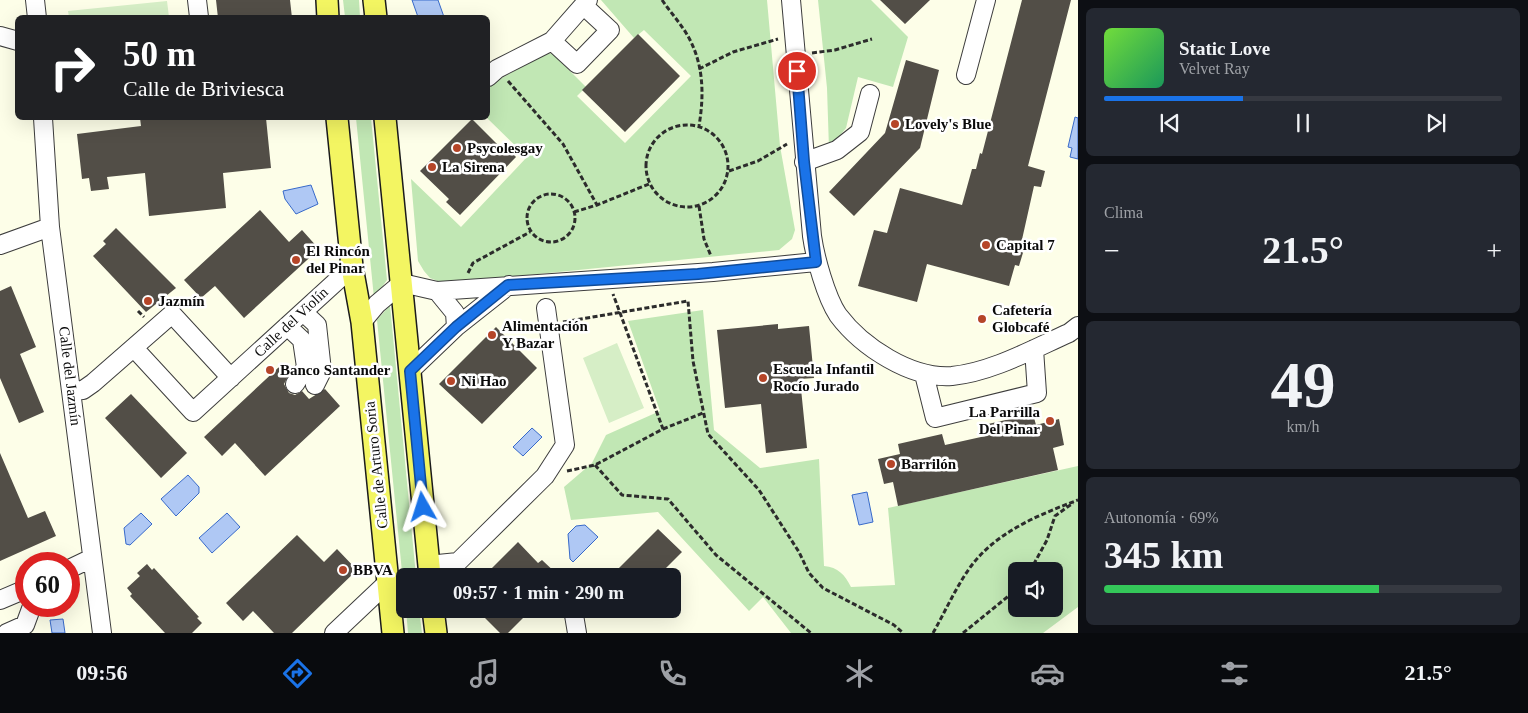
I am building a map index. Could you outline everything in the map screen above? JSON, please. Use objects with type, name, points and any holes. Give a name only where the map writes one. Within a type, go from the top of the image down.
[{"type":"main road","points":[[327,0],[328,15]]},
{"type":"main road","points":[[374,0],[376,15]]},
{"type":"main road","name":"Calle de Arturo Soria","points":[[337,120],[352,267],[362,322],[393,633]]},
{"type":"main road","points":[[385,120],[429,568]]},
{"type":"main road","points":[[434,618],[436,633]]},
{"type":"street","points":[[35,0],[36,15]]},
{"type":"street","points":[[198,0],[199,15]]},
{"type":"street","points":[[791,0],[804,162],[816,262],[838,314],[871,347],[904,367],[924,374],[952,376],[1004,363],[1078,326]]},
{"type":"street","points":[[966,75],[986,0]]},
{"type":"street","points":[[492,73],[552,41],[586,3],[610,30],[577,64],[552,41]]},
{"type":"street","points":[[0,36],[15,40]]},
{"type":"street","points":[[804,162],[837,150],[860,132],[870,94]]},
{"type":"street","name":"Calle del Jazmín","points":[[43,120],[50,227],[102,633]]},
{"type":"street","points":[[0,245],[50,227]]},
{"type":"street","points":[[362,322],[377,304],[402,283],[437,291],[713,272],[816,262]]},
{"type":"street","name":"Calle del Violín","points":[[134,348],[193,412],[352,267]]},
{"type":"street","points":[[410,371],[456,327],[508,285]]},
{"type":"street","points":[[437,291],[455,313],[456,327]]},
{"type":"street","points":[[303,312],[317,325],[322,371],[316,385]]},
{"type":"street","points":[[72,391],[83,390],[172,314],[231,378]]},
{"type":"street","points":[[439,568],[458,562],[545,476],[565,445],[548,317]]},
{"type":"street","points":[[287,326],[302,340],[304,349],[306,366],[295,384]]},
{"type":"street","points":[[924,374],[935,418],[1037,393],[1034,349]]},
{"type":"street","points":[[80,564],[92,558]]},
{"type":"street","points":[[334,633],[388,582]]},
{"type":"street","points":[[0,600],[15,594]]},
{"type":"street","points":[[7,633],[25,625],[28,617]]},
{"type":"street","points":[[574,618],[577,633]]},
{"type":"path","points":[[662,0],[689,39],[699,69],[703,88],[699,126]]},
{"type":"path","points":[[699,69],[733,52],[793,34]]},
{"type":"path","points":[[796,55],[835,50],[872,39]]},
{"type":"path","points":[[492,73],[533,107],[563,144],[598,205]]},
{"type":"path","points":[[686,125],[699,126],[711,132],[722,143],[728,159],[729,171],[724,186],[714,198],[699,206],[682,208],[669,205],[658,196],[649,184],[646,158],[661,134],[674,127],[686,125]]},
{"type":"path","points":[[729,171],[758,161],[802,135]]},
{"type":"path","points":[[574,212],[598,205],[649,184]]},
{"type":"path","points":[[547,194],[561,196],[568,201],[574,212],[573,226],[568,234],[557,242],[542,241],[530,232],[526,221],[528,209],[539,196],[547,194]]},
{"type":"path","points":[[699,206],[704,240],[712,257],[713,272]]},
{"type":"path","points":[[466,276],[473,263],[530,232]]},
{"type":"path","points":[[548,317],[618,313],[688,301],[694,361],[708,434],[759,490],[799,552],[809,573],[823,588],[894,625],[903,633]]},
{"type":"path","points":[[618,313],[663,428]]},
{"type":"path","points":[[545,476],[595,465],[663,428],[703,412]]},
{"type":"path","points":[[595,465],[622,495],[668,499],[716,555],[811,633]]},
{"type":"path","points":[[1035,562],[1047,540],[1055,516],[1078,500]]},
{"type":"path","points":[[934,633],[949,602],[969,569],[981,556],[1022,523],[1078,500]]},
{"type":"path","points":[[963,633],[1008,596]]},
{"type":"green space","points":[[343,0],[359,0],[360,15],[345,15]]},
{"type":"green space","points":[[601,0],[767,0],[780,146],[795,230],[792,239],[779,250],[467,281],[440,282],[430,278],[418,261],[411,179],[461,227],[527,157],[489,120],[490,85],[542,55],[547,53],[553,54],[586,87],[577,96],[625,143],[691,76],[644,30],[634,38]]},
{"type":"green space","points":[[818,0],[871,0],[908,37],[893,87],[858,77],[846,128],[829,149],[827,88]]},
{"type":"green space","points":[[167,1],[169,15],[69,15],[68,11]]},
{"type":"green space","points":[[356,120],[371,120],[387,280],[374,298]]},
{"type":"green space","points":[[390,305],[415,568],[402,568],[377,320]]},
{"type":"green space","points":[[703,310],[714,430],[760,468],[819,459],[824,566],[840,572],[851,587],[895,585],[888,508],[1078,466],[1078,607],[1043,633],[791,633],[763,597],[749,611],[658,512],[571,520],[564,487],[592,463],[606,435],[660,411],[628,321]]},
{"type":"green space","points":[[617,343],[644,408],[609,423],[583,358]]},
{"type":"green space","points":[[407,618],[420,618],[422,633],[408,633]]},
{"type":"water","points":[[412,0],[438,0],[443,15],[417,15]]},
{"type":"water","points":[[1075,117],[1078,118],[1078,159],[1070,157],[1072,148],[1068,147]]},
{"type":"water","points":[[311,185],[318,204],[296,214],[285,199],[283,191]]},
{"type":"water","points":[[532,428],[542,437],[523,456],[513,447]]},
{"type":"water","points":[[188,475],[199,487],[199,493],[176,516],[161,499]]},
{"type":"water","points":[[867,492],[873,522],[859,525],[852,495]]},
{"type":"water","points":[[141,513],[152,524],[130,545],[126,544],[124,528]]},
{"type":"water","points":[[227,513],[240,527],[212,553],[199,538]]},
{"type":"water","points":[[585,525],[598,537],[573,562],[570,559],[568,534],[576,526]]},
{"type":"water","points":[[63,619],[65,633],[52,633],[50,620]]},
{"type":"building","points":[[216,0],[290,0],[292,15],[218,15]]},
{"type":"building","points":[[880,0],[930,0],[905,24]]},
{"type":"building","points":[[1022,0],[1071,0],[1028,166],[1045,171],[1041,187],[1034,186],[1021,244],[1025,246],[1019,266],[1015,265],[1009,286],[927,264],[917,302],[858,286],[874,230],[887,233],[900,188],[962,205],[972,169],[976,169],[980,153],[982,154]]},
{"type":"building","points":[[638,34],[680,76],[625,132],[582,90]]},
{"type":"building","points":[[906,60],[939,70],[920,148],[854,216],[829,192],[885,133]]},
{"type":"building","points":[[140,120],[266,120],[271,168],[223,173],[226,208],[149,216],[145,173],[107,177],[109,189],[91,191],[89,178],[82,179],[77,134],[141,126]]},
{"type":"building","points":[[471,120],[500,147],[503,144],[516,157],[460,215],[446,202],[449,199],[420,171]]},
{"type":"building","points":[[260,210],[289,242],[302,230],[319,249],[244,318],[215,286],[201,298],[184,280]]},
{"type":"building","points":[[116,228],[176,288],[146,312],[93,256],[106,244],[103,241]]},
{"type":"building","points":[[11,286],[36,347],[20,354],[44,412],[19,423],[0,378],[0,291]]},
{"type":"building","points":[[778,324],[778,329],[809,326],[814,378],[800,379],[807,448],[766,453],[761,404],[725,408],[717,330]]},
{"type":"building","points":[[496,327],[537,368],[482,424],[439,384]]},
{"type":"building","points":[[279,367],[288,376],[284,384],[289,393],[295,395],[302,391],[309,399],[325,389],[340,406],[265,476],[235,443],[222,456],[204,437]]},
{"type":"building","points":[[131,394],[187,453],[161,478],[105,418]]},
{"type":"building","points":[[1033,414],[1036,425],[1059,419],[1064,445],[1053,448],[1058,470],[898,506],[893,482],[884,484],[878,459],[900,454],[898,444],[942,434],[945,445],[990,435],[988,424]]},
{"type":"building","points":[[0,453],[28,518],[45,511],[56,536],[20,552],[15,552],[15,554],[0,561]]},
{"type":"building","points":[[658,529],[682,552],[666,568],[619,568]]},
{"type":"building","points":[[297,535],[324,562],[337,549],[357,570],[292,633],[274,633],[253,611],[243,621],[226,603]]},
{"type":"building","points":[[518,542],[538,563],[542,560],[550,568],[492,568]]},
{"type":"building","points":[[147,564],[152,570],[154,568],[199,617],[197,618],[202,623],[192,633],[165,633],[130,596],[132,594],[127,588],[140,576],[137,573]]},
{"type":"building","points":[[485,618],[523,618],[508,633],[500,633]]},
{"type":"place","name":"Lovely's Blue","points":[[895,124]]},
{"type":"place","name":"Psycolesgay","points":[[457,148]]},
{"type":"place","name":"La Sirena","points":[[432,167]]},
{"type":"place","name":"Capital 7","points":[[986,245]]},
{"type":"place","name":"El Rincón del Pinar","points":[[296,260]]},
{"type":"place","name":"Jazmín","points":[[148,301]]},
{"type":"place","name":"Cafetería Globcafé","points":[[982,319]]},
{"type":"place","name":"Alimentación Y Bazar","points":[[492,335]]},
{"type":"place","name":"Banco Santander","points":[[270,370]]},
{"type":"place","name":"Escuela Infantil Rocío Jurado","points":[[763,378]]},
{"type":"place","name":"Ni Hao","points":[[451,381]]},
{"type":"place","name":"La Parrilla Del Pinar","points":[[1050,421]]},
{"type":"place","name":"Barrilón","points":[[891,464]]},
{"type":"place","name":"BBVA","points":[[343,570]]},
{"type":"route","points":[[423,507],[410,371],[456,327],[508,285],[698,274],[816,262],[804,162],[797,71]]}]
